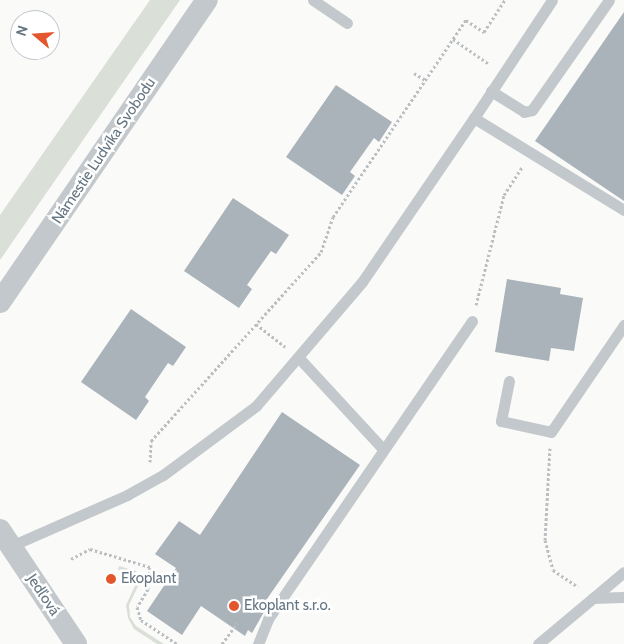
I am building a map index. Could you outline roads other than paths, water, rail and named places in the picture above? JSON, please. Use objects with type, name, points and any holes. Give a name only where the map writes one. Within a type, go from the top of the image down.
[{"type":"street","name":"Námestie Ludvíka Svobodu","points":[[0,302],[207,0]]},
{"type":"street","name":"Jedľová","points":[[4,544],[76,644]]},
{"type":"lane","points":[[313,0],[347,23]]},
{"type":"lane","points":[[4,544],[149,483],[256,406],[300,358],[362,282],[552,0]]},
{"type":"lane","points":[[491,91],[524,112],[532,110],[609,0]]},
{"type":"lane","points":[[474,118],[624,210]]},
{"type":"lane","points":[[258,644],[268,619],[472,321]]},
{"type":"lane","points":[[509,381],[500,421],[551,432],[624,325]]},
{"type":"lane","points":[[300,358],[383,449]]},
{"type":"lane","points":[[538,644],[624,572]]},
{"type":"lane","points":[[593,598],[624,597]]},
{"type":"place","name":"Ekoplant","points":[[111,579]]},
{"type":"place","name":"Ekoplant s.r.o.","points":[[234,606]]}]
